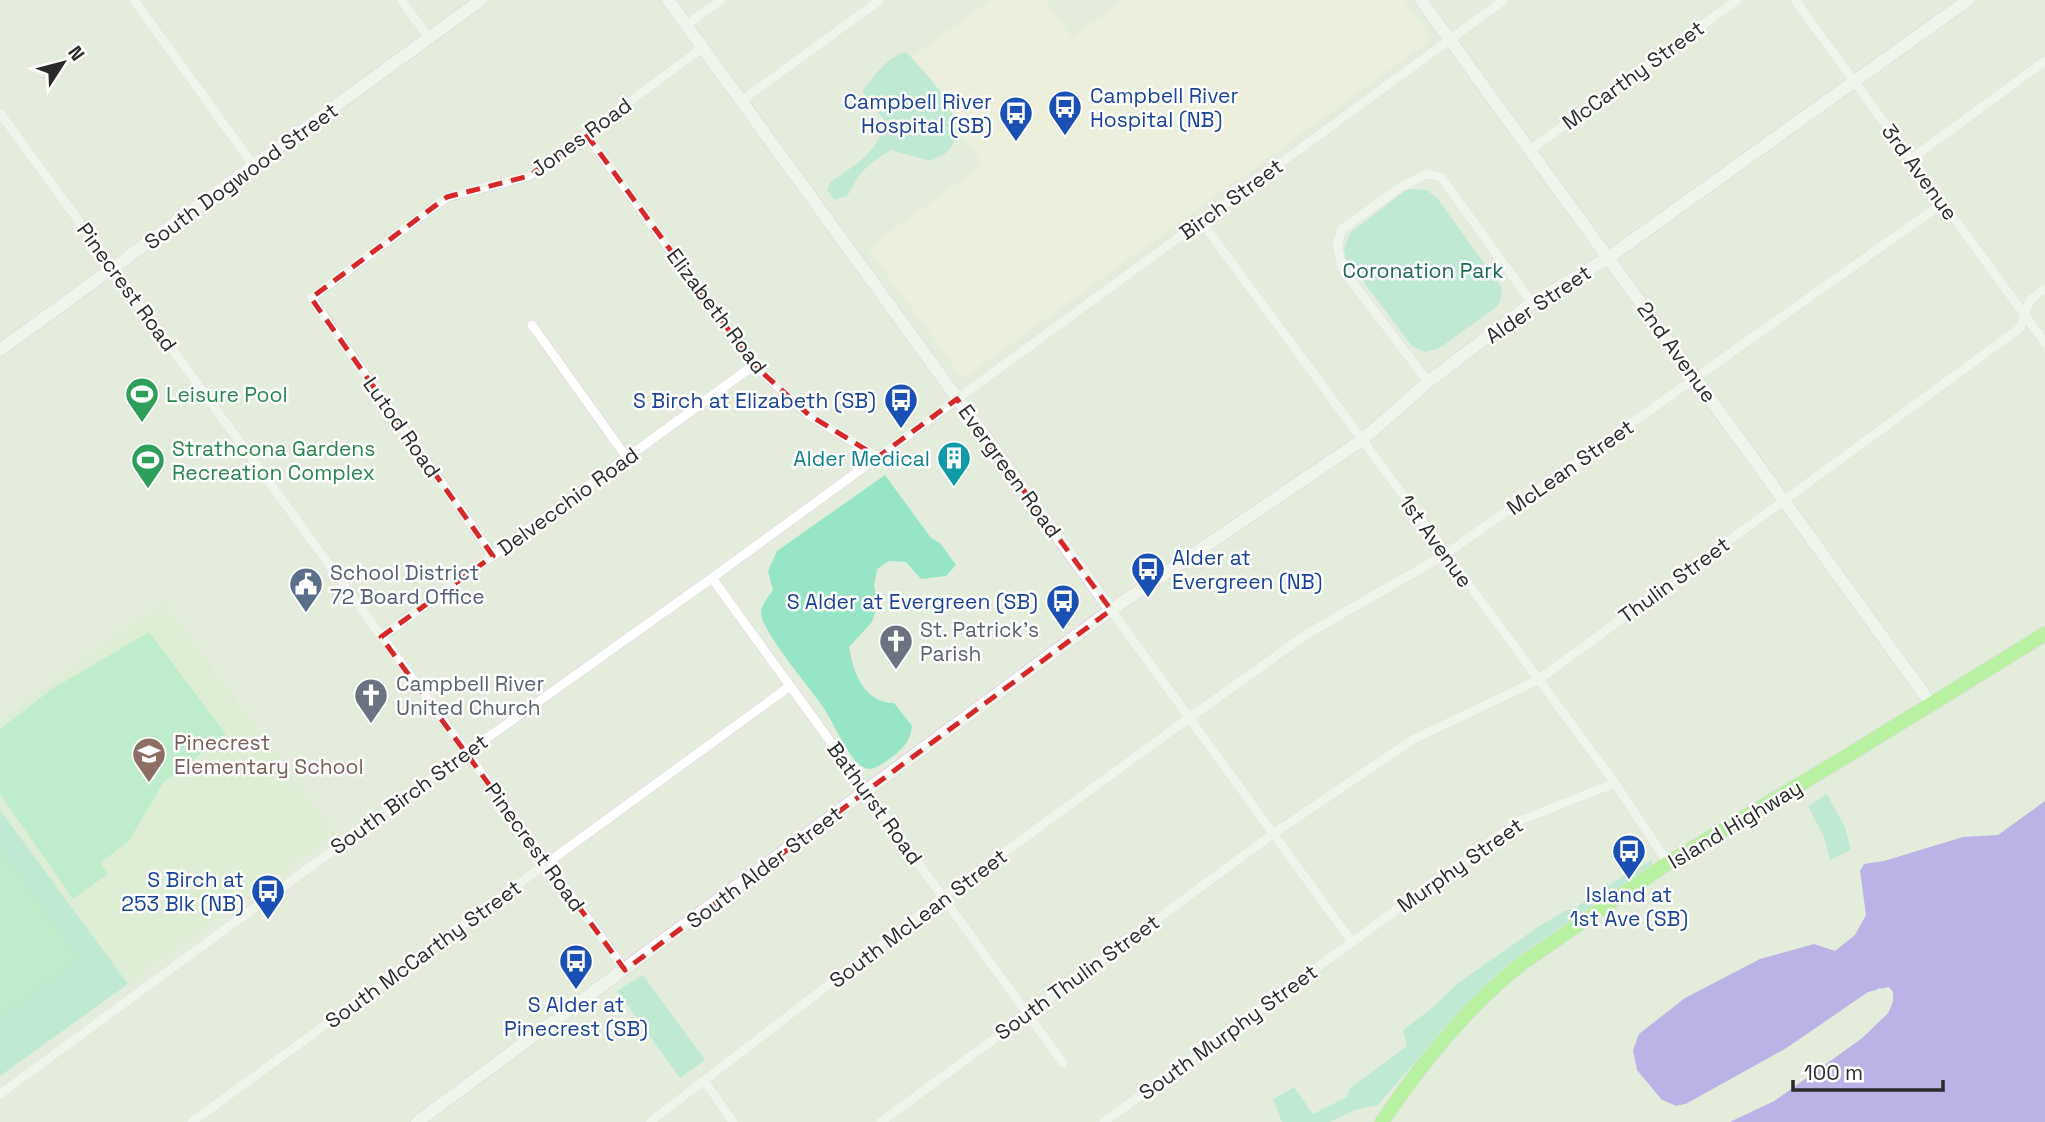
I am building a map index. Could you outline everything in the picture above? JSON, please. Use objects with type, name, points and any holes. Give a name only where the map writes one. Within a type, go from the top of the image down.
[{"type":"main road","name":"Island Highway","points":[[1382,1122],[1444,1040],[1500,980],[1668,863],[2045,634]]},
{"type":"street","points":[[134,0],[254,166]]},
{"type":"street","points":[[401,0],[430,39]]},
{"type":"street","name":"South Dogwood Street","points":[[0,350],[481,0]]},
{"type":"street","name":"Evergreen Road","points":[[668,0],[1352,942]]},
{"type":"street","points":[[686,25],[721,0]]},
{"type":"street","points":[[741,101],[880,0]]},
{"type":"street","name":"2nd Avenue","points":[[1421,0],[1932,705]]},
{"type":"street","name":"Birch Street","points":[[957,399],[1504,0]]},
{"type":"street","name":"McCarthy Street","points":[[1530,150],[1737,0]]},
{"type":"street","name":"3rd Avenue","points":[[1795,0],[2045,343]]},
{"type":"street","name":"Alder Street","points":[[1111,610],[1362,440],[1428,382],[1532,303],[1608,258],[1968,0]]},
{"type":"street","name":"Jones Road","points":[[311,298],[447,197],[529,176],[702,48]]},
{"type":"street","points":[[1910,159],[2045,61]]},
{"type":"street","name":"Pinecrest Road","points":[[0,113],[625,970]]},
{"type":"street","name":"Elizabeth Road","points":[[586,134],[754,365],[809,415],[878,457]]},
{"type":"street","points":[[1428,382],[1343,270],[1337,246],[1342,229],[1401,187],[1426,174],[1441,177],[1532,303]]},
{"type":"street","name":"McLean Street","points":[[1189,718],[1307,634],[1446,555],[1943,203]]},
{"type":"street","name":"1st Avenue","points":[[1201,221],[1615,783],[1668,863]]},
{"type":"street","name":"Thulin Street","points":[[1273,834],[1414,738],[1538,680],[2020,328],[2030,300],[2045,289]]},
{"type":"street","name":"Lutod Road","points":[[311,298],[493,556]]},
{"type":"street","points":[[532,325],[627,458]]},
{"type":"street","name":"Delvecchio Road","points":[[381,636],[754,365]]},
{"type":"street","name":"South Birch Street","points":[[0,1094],[466,752],[712,578],[957,399]]},
{"type":"street","name":"Bathurst Road","points":[[712,578],[1063,1063]]},
{"type":"street","name":"South Alder Street","points":[[417,1122],[1111,610]]},
{"type":"street","name":"South McCarthy Street","points":[[192,1122],[790,686]]},
{"type":"street","name":"South McLean Street","points":[[650,1122],[943,897],[1189,718]]},
{"type":"street","name":"Murphy Street","points":[[1352,942],[1519,821],[1615,783]]},
{"type":"street","name":"South Thulin Street","points":[[881,1122],[1273,834]]},
{"type":"street","name":"South Murphy Street","points":[[1104,1122],[1352,942]]},
{"type":"street","points":[[705,1082],[733,1122]]},
{"type":"highlighted area","points":[[586,134],[754,365],[809,415],[878,457],[957,399],[1111,610],[625,970],[381,637],[493,556],[311,298],[447,197],[529,176]]},
{"type":"shaded area","points":[[990,0],[1045,0],[1072,37],[1124,0],[1404,0],[1432,39],[963,379],[868,248],[983,164],[908,60]]},
{"type":"shaded area","name":"Pinecrest Elementary School","points":[[163,601],[335,833],[128,984],[0,810],[0,720]]},
{"type":"shaded area","points":[[2045,801],[2045,1122],[1730,1122],[1774,1101],[1862,1038],[1888,1013],[1893,1001],[1893,992],[1879,988],[1785,1049],[1686,1104],[1676,1106],[1662,1100],[1637,1070],[1633,1050],[1639,1034],[1685,998],[1760,959],[1814,944],[1835,951],[1855,935],[1866,915],[1860,871],[1864,864],[1884,861],[1963,837],[1998,835]]},
{"type":"green space","points":[[906,52],[935,84],[952,112],[956,126],[955,139],[947,152],[930,161],[891,150],[866,168],[848,195],[835,200],[827,190],[830,182],[866,156],[879,139],[882,129],[883,118],[866,100],[863,90],[887,62]]},
{"type":"green space","name":"Coronation Park","points":[[1406,190],[1427,190],[1437,198],[1502,288],[1500,302],[1495,308],[1438,349],[1424,352],[1412,346],[1346,259],[1344,248],[1350,233]]},
{"type":"green space","points":[[885,475],[931,538],[940,543],[956,565],[946,576],[921,579],[906,562],[889,561],[877,569],[874,586],[878,603],[872,622],[849,647],[851,657],[857,676],[868,692],[884,702],[894,703],[912,726],[908,739],[900,750],[887,761],[868,769],[859,765],[823,707],[787,660],[769,633],[761,610],[773,590],[768,571],[777,551]]},
{"type":"green space","points":[[149,632],[226,734],[163,783],[129,841],[100,863],[108,874],[73,899],[0,794],[0,729],[52,689]]},
{"type":"green space","points":[[1827,794],[1845,827],[1851,850],[1830,860],[1824,837],[1808,806]]},
{"type":"green space","points":[[0,810],[128,984],[0,1076]]},
{"type":"green space","points":[[0,848],[80,959],[0,1019]]},
{"type":"green space","points":[[1652,860],[1651,869],[1611,893],[1504,968],[1444,1028],[1378,1105],[1354,1110],[1330,1122],[1282,1122],[1273,1099],[1294,1087],[1313,1114],[1347,1097],[1350,1088],[1407,1046],[1403,1030],[1432,1008],[1458,983],[1538,927],[1575,908]]},
{"type":"green space","points":[[643,975],[705,1060],[680,1078],[617,991]]},
{"type":"pier","points":[[1889,987],[1893,992],[1893,1001],[1888,1013],[1862,1038],[1774,1101],[1727,1122],[1772,1098],[1860,1036],[1885,1011],[1890,1001],[1888,991],[1870,995],[1787,1052],[1688,1107],[1676,1110],[1663,1105],[1662,1100],[1676,1106],[1686,1104],[1785,1049],[1868,992]]},
{"type":"place","name":"Campbell River Hospital (NB)","points":[[1065,137]]},
{"type":"place","name":"Campbell River Hospital (SB)","points":[[1016,143]]},
{"type":"place","name":"Leisure Pool","points":[[142,424]]},
{"type":"place","name":"S Birch at Elizabeth (SB)","points":[[901,430]]},
{"type":"place","name":"Alder Medical","points":[[954,488]]},
{"type":"place","name":"Strathcona Gardens Recreation Complex","points":[[148,490]]},
{"type":"place","name":"Alder at Evergreen (NB)","points":[[1148,599]]},
{"type":"place","name":"School District 72 Board Office","points":[[306,614]]},
{"type":"place","name":"S Alder at Evergreen (SB)","points":[[1063,631]]},
{"type":"place","name":"St. Patrick's Parish","points":[[896,671]]},
{"type":"place","name":"Campbell River United Church","points":[[371,725]]},
{"type":"place","name":"Pinecrest Elementary School","points":[[149,784]]},
{"type":"place","name":"Island at 1st Ave (SB)","points":[[1629,881]]},
{"type":"place","name":"S Birch at 253 Blk (NB)","points":[[268,921]]},
{"type":"place","name":"S Alder at Pinecrest (SB)","points":[[576,991]]}]
